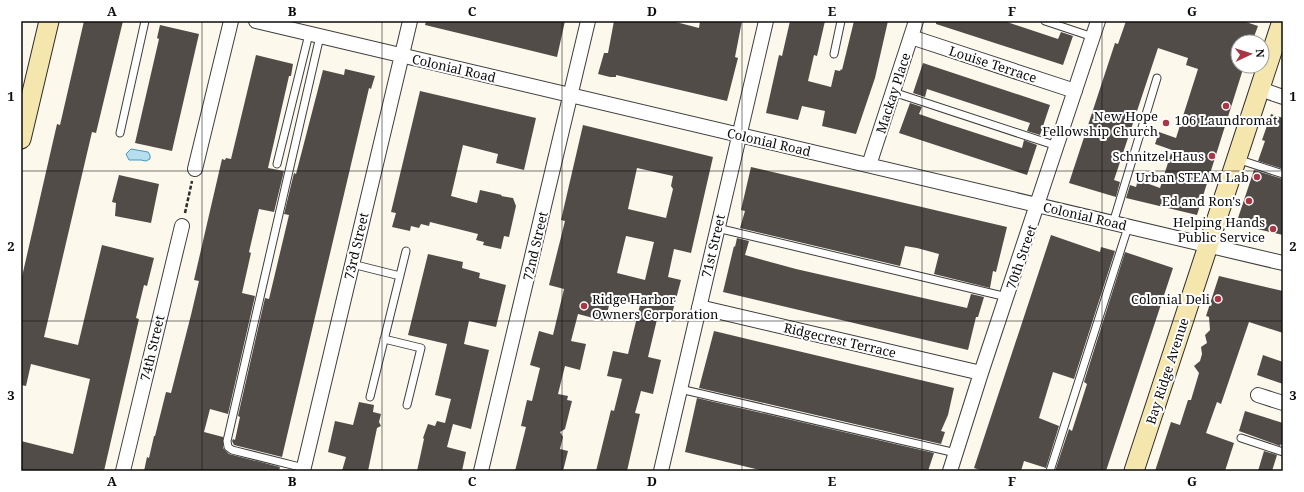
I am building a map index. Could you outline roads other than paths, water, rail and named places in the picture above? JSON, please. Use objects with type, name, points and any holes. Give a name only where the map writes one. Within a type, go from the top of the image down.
[{"type":"street","points":[[21,139],[49,21]]},
{"type":"street","points":[[195,169],[231,21]]},
{"type":"street","name":"Colonial Road","points":[[256,21],[1283,263]]},
{"type":"street","name":"73rd Street","points":[[303,470],[410,21]]},
{"type":"street","name":"72nd Street","points":[[482,471],[588,21]]},
{"type":"street","name":"71st Street","points":[[662,471],[698,307],[766,21]]},
{"type":"street","name":"Mackay Place","points":[[869,165],[916,21]]},
{"type":"street","name":"70th Street","points":[[950,471],[1098,21]]},
{"type":"street","name":"Bay Ridge Avenue","points":[[1134,471],[1282,21]]},
{"type":"street","name":"Louise Terrace","points":[[911,37],[1075,91]]},
{"type":"street","points":[[1260,89],[1283,97]]},
{"type":"street","name":"74th Street","points":[[123,471],[182,226]]},
{"type":"street","name":"Ridgecrest Terrace","points":[[698,307],[981,373]]},
{"type":"street","points":[[1258,395],[1283,403]]},
{"type":"lane","points":[[120,133],[145,21]]},
{"type":"lane","points":[[834,54],[842,21]]},
{"type":"lane","points":[[1045,21],[1093,37]]},
{"type":"lane","points":[[277,164],[315,35]]},
{"type":"lane","points":[[303,470],[232,450],[228,447],[227,441],[315,35]]},
{"type":"lane","points":[[1113,223],[1157,78]]},
{"type":"lane","points":[[893,92],[1057,146]]},
{"type":"lane","points":[[1237,159],[1283,174]]},
{"type":"lane","points":[[1050,471],[1128,227]]},
{"type":"lane","points":[[717,228],[1007,297]]},
{"type":"lane","points":[[370,397],[406,251]]},
{"type":"lane","points":[[352,264],[400,276]]},
{"type":"lane","points":[[384,339],[421,348],[407,405]]},
{"type":"lane","points":[[680,389],[956,453]]},
{"type":"lane","points":[[1241,438],[1283,452]]},
{"type":"water","points":[[131,149],[148,152],[150,159],[146,161],[129,160],[126,154]]},
{"type":"place","name":"106 Laundromat","points":[[1226,106]]},
{"type":"place","name":"New Hope Fellowship Church","points":[[1166,123]]},
{"type":"place","name":"Schnitzel Haus","points":[[1212,156]]},
{"type":"place","name":"Urban STEAM Lab","points":[[1257,177]]},
{"type":"place","name":"Ed and Ron's","points":[[1249,201]]},
{"type":"place","name":"Helping Hands Public Service","points":[[1273,229]]},
{"type":"place","name":"Colonial Deli","points":[[1218,299]]},
{"type":"place","name":"Ridge Harbor Owners Corporation","points":[[584,306]]}]
